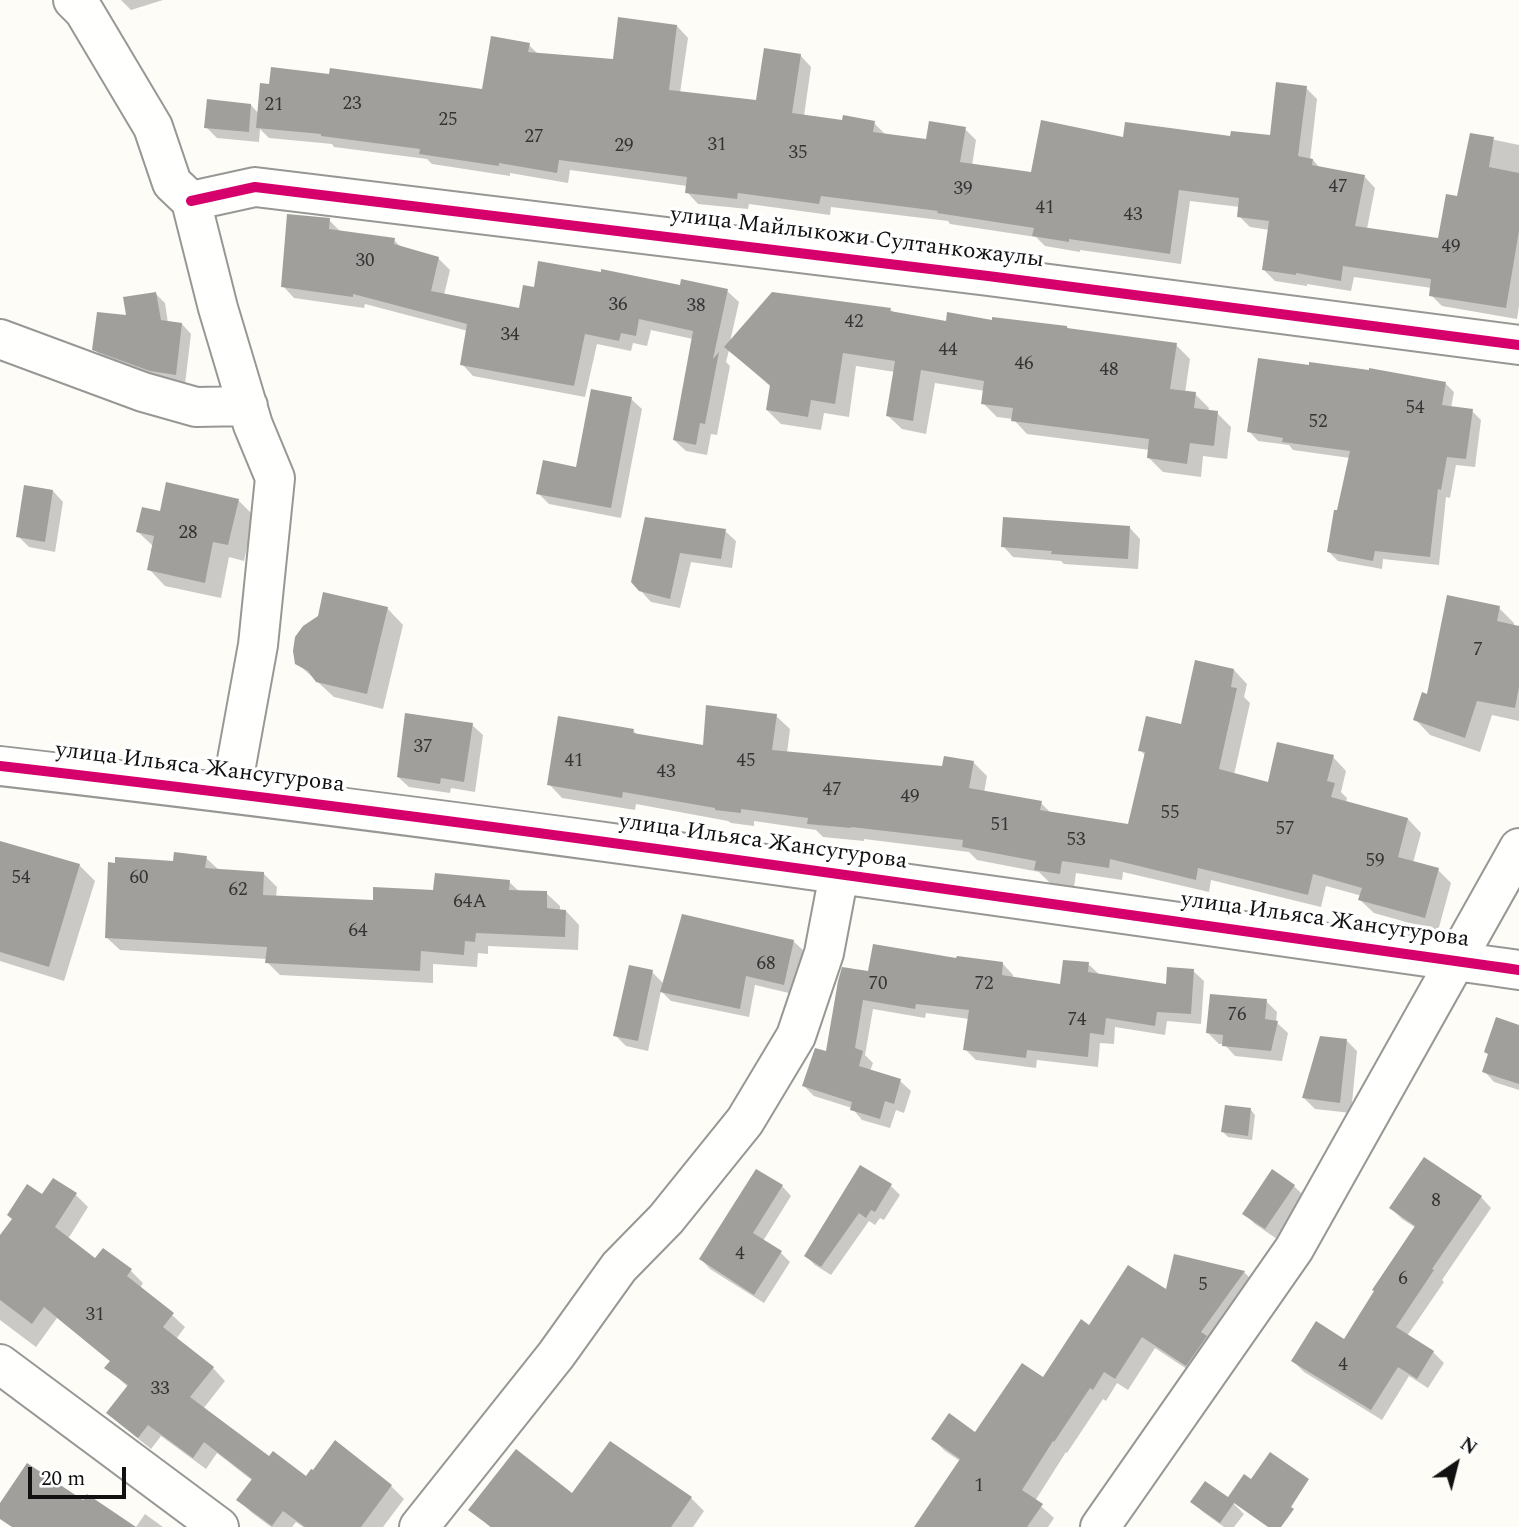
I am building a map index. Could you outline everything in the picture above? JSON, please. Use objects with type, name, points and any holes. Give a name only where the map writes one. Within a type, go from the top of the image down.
[{"type":"street","points":[[73,0],[84,11],[153,127],[172,183],[191,201],[218,308],[253,425],[275,478],[258,645],[232,793]]},
{"type":"street","name":"улица Майлыкожи Султанкожаулы","points":[[191,201],[255,187],[988,276],[1519,345]]},
{"type":"street","points":[[0,339],[142,392],[197,407],[248,406]]},
{"type":"street","name":"улица Ильяса Жансугурова","points":[[0,766],[232,793],[839,874],[1519,970]]},
{"type":"street","points":[[1100,1527],[1294,1249],[1519,848]]},
{"type":"street","points":[[419,1527],[556,1355],[619,1267],[666,1219],[745,1121],[796,1036],[824,953],[839,874]]},
{"type":"street","points":[[0,1364],[219,1527]]},
{"type":"building","points":[[618,17],[677,25],[669,90],[756,100],[764,48],[801,54],[792,113],[842,120],[843,115],[875,121],[873,132],[926,139],[929,121],[966,127],[960,162],[1031,172],[1041,120],[1123,137],[1125,122],[1230,136],[1231,131],[1270,135],[1276,82],[1307,86],[1298,156],[1313,159],[1312,165],[1365,175],[1355,226],[1438,238],[1446,194],[1457,196],[1470,133],[1494,137],[1489,167],[1519,173],[1519,231],[1506,308],[1429,296],[1431,279],[1343,266],[1341,281],[1262,270],[1269,221],[1237,217],[1239,198],[1179,190],[1170,254],[1032,236],[1034,228],[937,213],[938,211],[821,196],[819,204],[738,193],[737,199],[685,193],[687,177],[559,160],[557,173],[419,154],[420,149],[321,134],[256,128],[260,83],[269,84],[271,67],[329,74],[330,68],[482,89],[491,36],[530,43],[528,52],[613,59]]},
{"type":"building","points":[[207,99],[251,104],[249,132],[204,128]]},
{"type":"building","points":[[287,214],[330,218],[329,229],[395,238],[394,244],[439,257],[431,291],[519,308],[523,285],[534,287],[538,261],[601,272],[601,269],[680,285],[681,279],[728,289],[713,359],[719,352],[705,424],[700,423],[696,445],[673,440],[693,331],[639,319],[636,336],[621,333],[619,341],[585,334],[574,386],[460,365],[467,324],[353,294],[353,297],[281,287]]},
{"type":"building","points":[[156,292],[161,320],[182,323],[176,375],[150,371],[92,350],[97,312],[126,315],[123,297]]},
{"type":"building","points":[[772,292],[891,308],[890,311],[946,321],[947,312],[992,320],[992,317],[1067,326],[1177,343],[1170,389],[1196,392],[1194,408],[1218,411],[1214,446],[1190,443],[1187,464],[1147,458],[1149,439],[1011,421],[1013,408],[981,404],[984,381],[921,370],[913,421],[886,416],[895,361],[843,353],[835,404],[811,400],[808,417],[766,410],[770,385],[724,347]]},
{"type":"building","points":[[1258,358],[1309,365],[1309,362],[1369,368],[1446,382],[1442,405],[1473,409],[1466,459],[1447,457],[1441,490],[1438,489],[1430,557],[1375,551],[1373,561],[1327,552],[1334,510],[1337,510],[1350,451],[1282,442],[1283,438],[1247,432]]},
{"type":"building","points":[[591,389],[632,397],[611,508],[536,494],[543,460],[576,467]]},
{"type":"building","points":[[166,482],[239,499],[228,545],[213,542],[205,583],[147,570],[154,536],[136,532],[142,507],[160,511]]},
{"type":"building","points":[[24,485],[53,490],[45,542],[16,537]]},
{"type":"building","points":[[645,517],[726,529],[721,559],[680,553],[670,599],[639,591],[631,582]]},
{"type":"building","points":[[1003,517],[1130,526],[1128,559],[1051,554],[1052,551],[1001,547]]},
{"type":"building","points":[[323,592],[388,607],[367,694],[316,682],[308,671],[295,664],[295,637],[303,626],[318,616]]},
{"type":"building","points":[[1447,595],[1500,606],[1497,621],[1519,626],[1519,687],[1515,708],[1477,701],[1465,738],[1413,720],[1422,692],[1427,694]]},
{"type":"building","points":[[1195,660],[1234,669],[1231,687],[1237,688],[1219,769],[1268,782],[1277,742],[1334,755],[1327,781],[1335,783],[1331,797],[1408,818],[1398,857],[1439,868],[1425,918],[1358,900],[1362,888],[1313,874],[1308,895],[1198,868],[1196,880],[1110,859],[1109,868],[1062,861],[1060,874],[1034,870],[1036,861],[962,847],[963,840],[807,824],[808,818],[741,809],[741,813],[715,810],[623,792],[622,798],[547,785],[558,716],[634,729],[633,733],[703,745],[706,705],[777,714],[772,750],[942,766],[944,756],[974,761],[969,788],[1042,801],[1040,810],[1128,824],[1145,752],[1138,751],[1146,716],[1181,724]]},
{"type":"building","points":[[405,713],[473,723],[464,782],[441,778],[440,784],[397,777]]},
{"type":"building","points":[[0,841],[80,864],[49,967],[0,952]]},
{"type":"building","points":[[174,852],[207,856],[205,868],[264,872],[263,895],[373,900],[373,887],[433,890],[435,873],[510,880],[509,890],[547,891],[547,908],[566,910],[565,937],[476,933],[475,942],[465,941],[464,955],[421,951],[420,971],[265,963],[267,947],[105,938],[108,862],[115,863],[115,857],[173,861]]},
{"type":"building","points":[[682,914],[794,940],[784,985],[746,976],[740,1009],[660,992]]},
{"type":"building","points":[[873,944],[956,958],[1003,962],[1002,975],[1060,984],[1063,960],[1089,962],[1088,972],[1166,984],[1167,967],[1194,969],[1191,1014],[1157,1012],[1155,1026],[1106,1018],[1104,1035],[1090,1033],[1088,1057],[1027,1050],[1026,1058],[963,1050],[969,1010],[916,1004],[915,1009],[863,1000],[855,1048],[863,1051],[859,1066],[901,1079],[894,1104],[885,1101],[880,1119],[850,1110],[852,1102],[802,1086],[815,1048],[826,1051],[842,967],[868,971]]},
{"type":"building","points":[[629,965],[653,970],[638,1041],[613,1036]]},
{"type":"building","points":[[1210,994],[1267,999],[1265,1019],[1278,1021],[1271,1051],[1222,1046],[1223,1035],[1206,1033]]},
{"type":"building","points":[[1496,1017],[1519,1025],[1519,1084],[1482,1072],[1488,1054],[1484,1052]]},
{"type":"building","points":[[1320,1036],[1347,1039],[1340,1103],[1302,1098]]},
{"type":"building","points":[[1225,1105],[1251,1108],[1248,1136],[1221,1132]]},
{"type":"building","points":[[1424,1157],[1482,1196],[1396,1327],[1434,1351],[1417,1379],[1398,1367],[1371,1410],[1291,1361],[1316,1321],[1344,1339],[1374,1291],[1372,1290],[1415,1226],[1389,1208]]},
{"type":"building","points":[[860,1165],[892,1184],[875,1212],[871,1210],[866,1218],[859,1213],[821,1267],[804,1256]]},
{"type":"building","points":[[756,1169],[783,1185],[753,1233],[782,1251],[754,1295],[699,1259]]},
{"type":"building","points":[[1272,1169],[1295,1185],[1265,1229],[1242,1214]]},
{"type":"building","points":[[53,1178],[77,1193],[55,1227],[95,1258],[103,1248],[132,1269],[127,1276],[174,1313],[163,1327],[214,1367],[190,1397],[269,1456],[273,1451],[306,1476],[335,1440],[392,1485],[361,1527],[305,1527],[283,1511],[272,1526],[236,1500],[252,1479],[204,1442],[193,1458],[148,1425],[138,1438],[106,1413],[128,1385],[104,1368],[110,1361],[44,1307],[32,1324],[0,1300],[0,1235],[12,1219],[7,1215],[27,1184],[42,1194]]},
{"type":"building","points":[[1174,1254],[1245,1271],[1201,1332],[1207,1336],[1186,1366],[1142,1337],[1115,1379],[1104,1372],[1053,1441],[1022,1490],[1043,1504],[1027,1527],[914,1527],[960,1459],[931,1439],[949,1413],[975,1432],[1022,1363],[1043,1377],[1081,1319],[1089,1325],[1128,1265],[1166,1289]]},
{"type":"building","points":[[610,1441],[692,1497],[671,1527],[491,1527],[468,1510],[516,1449],[572,1493]]},
{"type":"building","points":[[1270,1452],[1309,1479],[1291,1507],[1294,1509],[1281,1527],[1268,1527],[1234,1503],[1220,1523],[1190,1502],[1205,1481],[1228,1497],[1244,1474],[1251,1479]]},
{"type":"building","points":[[27,1463],[83,1500],[87,1494],[136,1527],[12,1527],[0,1519],[0,1503]]},
{"type":"cycle path","points":[[191,201],[255,187],[988,276],[1519,345]]},
{"type":"cycle path","points":[[0,766],[570,837],[1519,970]]}]
